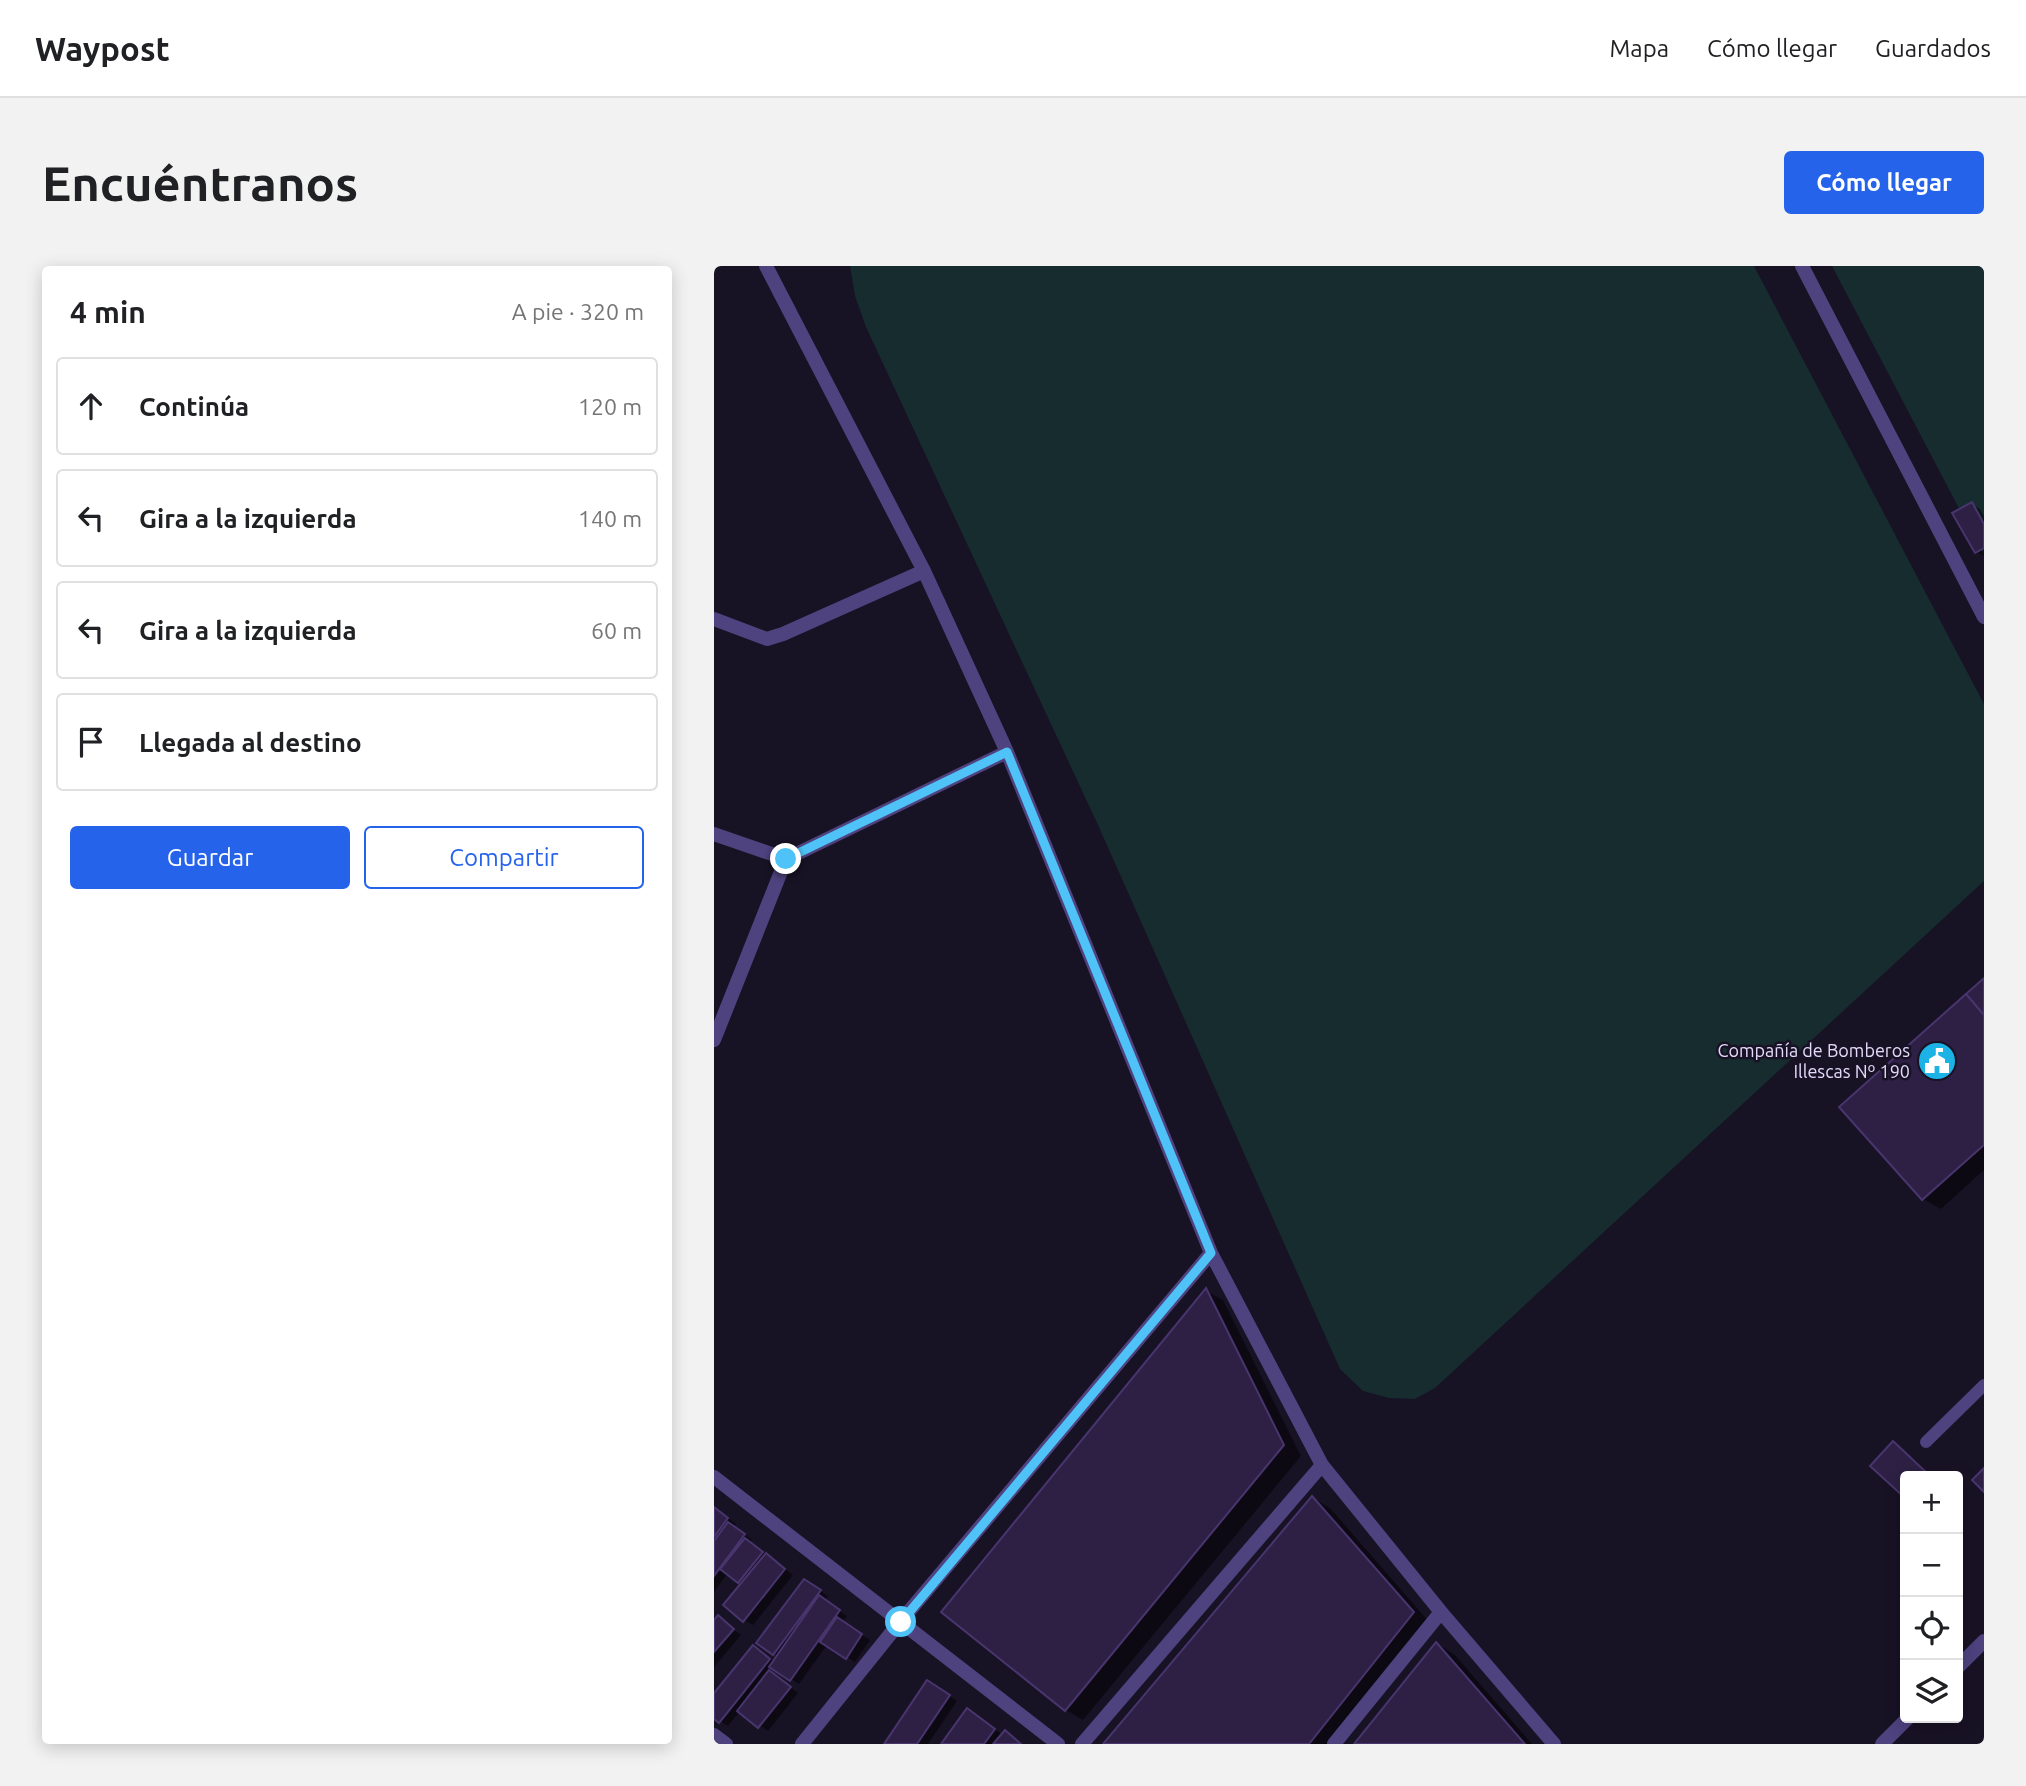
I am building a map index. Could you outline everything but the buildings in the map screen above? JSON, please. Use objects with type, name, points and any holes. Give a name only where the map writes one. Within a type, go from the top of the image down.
[{"type":"street","points":[[766,266],[924,571],[1007,752],[1211,1253],[1322,1465],[1441,1612],[1554,1744]]},
{"type":"street","points":[[1802,266],[1984,617]]},
{"type":"street","points":[[714,618],[767,639],[924,571]]},
{"type":"street","points":[[714,1040],[786,859],[1007,752]]},
{"type":"street","points":[[714,834],[786,859]]},
{"type":"street","points":[[802,1744],[1211,1253]]},
{"type":"street","points":[[1082,1744],[1322,1465]]},
{"type":"street","points":[[714,1478],[1058,1744]]},
{"type":"street","points":[[1334,1744],[1441,1612]]},
{"type":"street","points":[[1963,1662],[1984,1641]]},
{"type":"street","points":[[1882,1744],[1903,1723]]},
{"type":"street","points":[[714,1735],[726,1744]]},
{"type":"lane","points":[[1926,1442],[1984,1385]]},
{"type":"green space","points":[[850,266],[1754,266],[1984,704],[1984,881],[1435,1388],[1415,1399],[1389,1398],[1363,1391],[1340,1369],[1098,825],[866,327],[855,296]]},
{"type":"green space","points":[[1832,266],[1984,266],[1984,556]]},
{"type":"place","name":"Compañía de Bomberos Illescas Nº 190","points":[[1937,1061]]},
{"type":"route","points":[[786,859],[1007,752],[1211,1253],[901,1622]]}]
